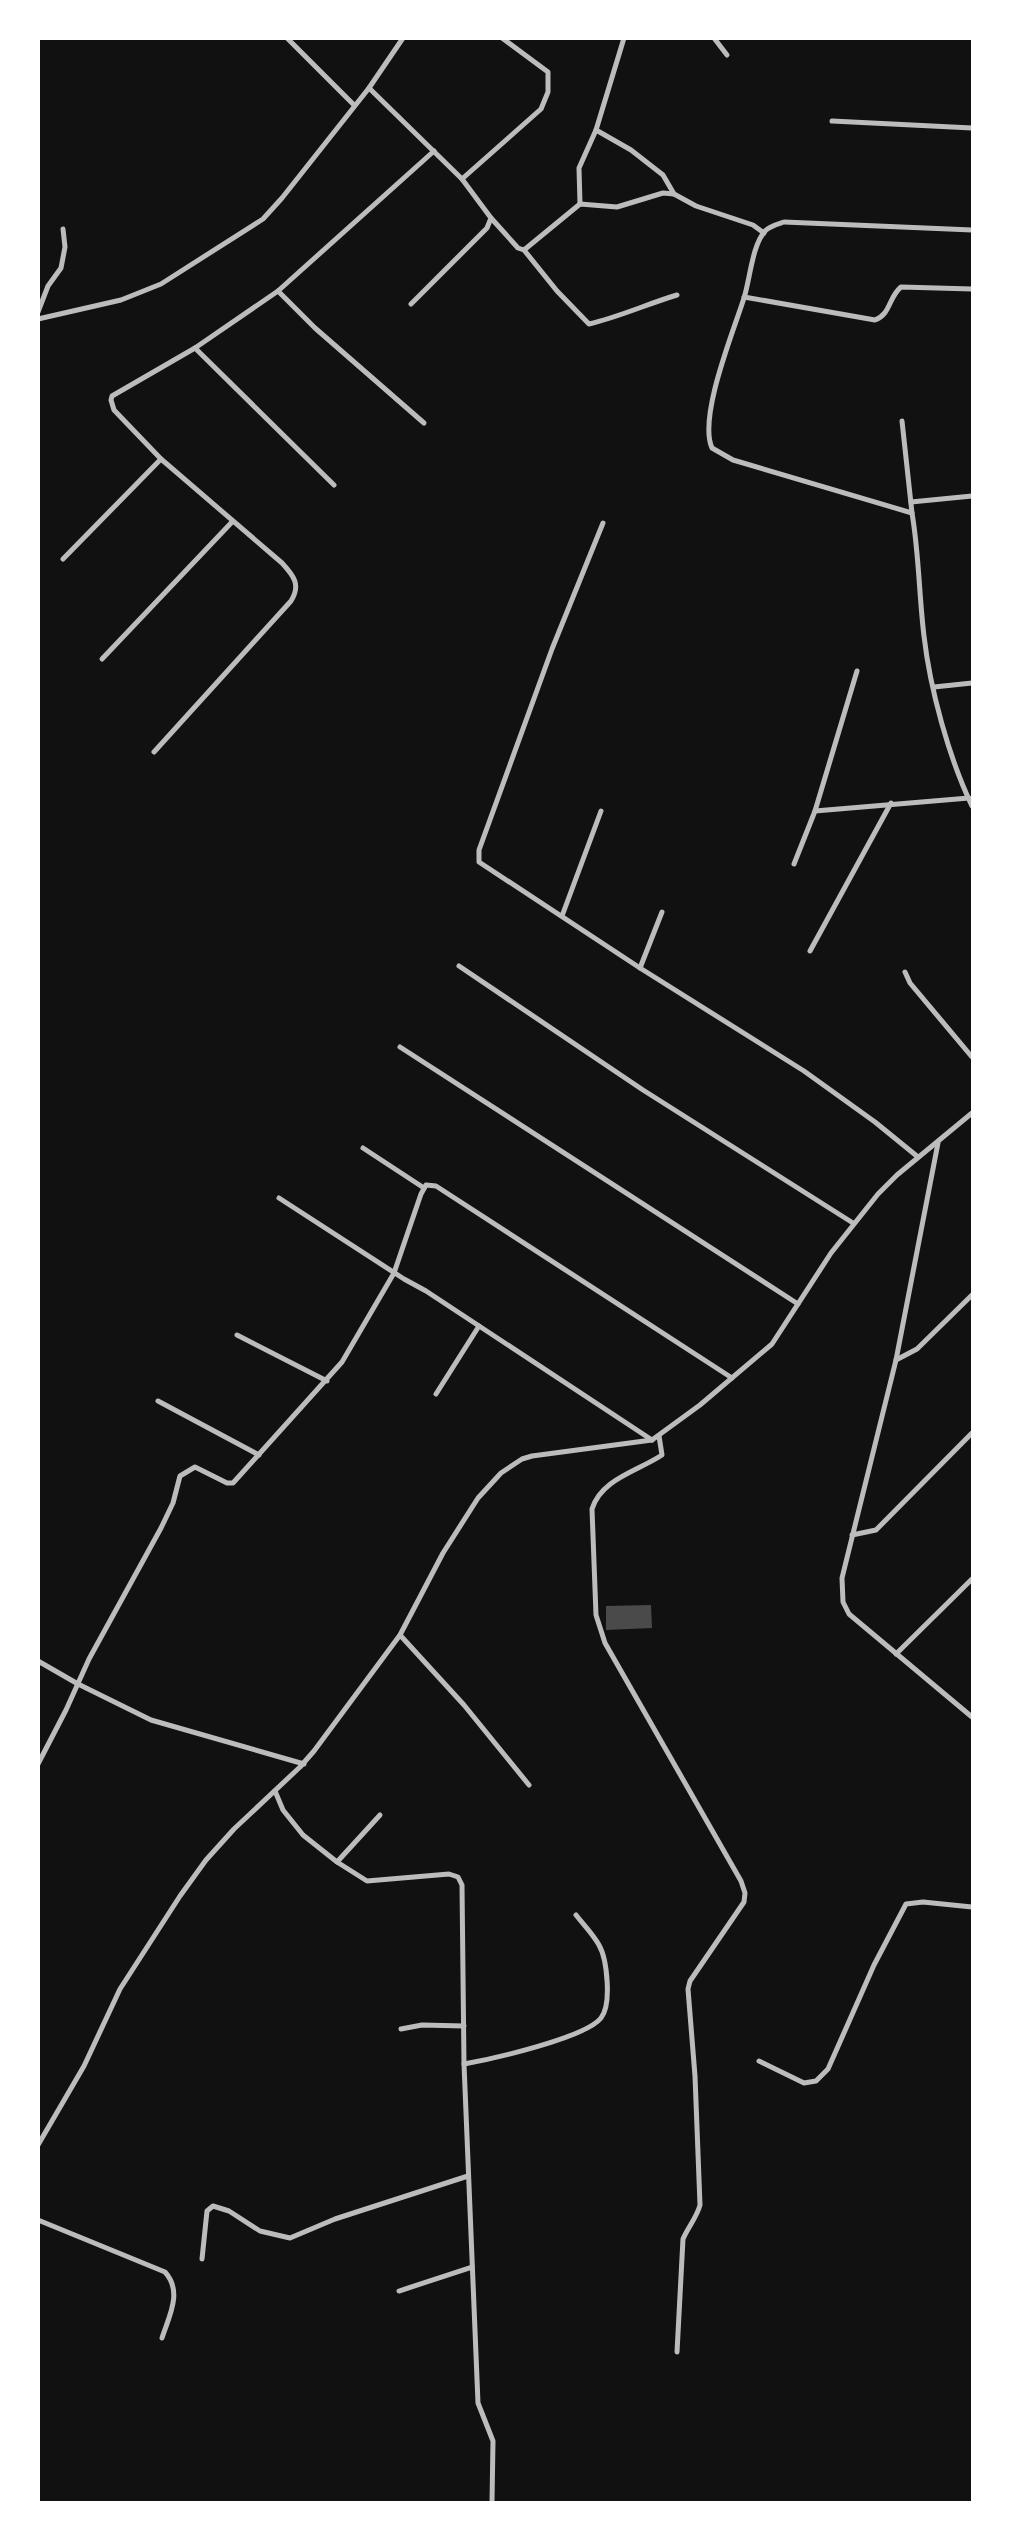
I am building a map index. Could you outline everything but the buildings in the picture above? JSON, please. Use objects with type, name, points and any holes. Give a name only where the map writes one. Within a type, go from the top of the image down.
[{"type":"street","points":[[286,38],[354,105]]},
{"type":"street","points":[[38,319],[121,300],[148,290],[177,276],[250,229],[282,198],[369,88],[403,38]]},
{"type":"street","points":[[462,179],[541,109],[548,92],[548,72],[502,38]]},
{"type":"street","points":[[580,204],[579,168],[596,130],[624,38]]},
{"type":"street","points":[[714,38],[727,55]]},
{"type":"street","points":[[369,88],[462,179],[491,218],[518,248],[524,250],[557,291],[589,324],[624,315],[649,303],[677,295]]},
{"type":"street","points":[[832,121],[972,128]]},
{"type":"street","points":[[596,130],[631,150],[663,175],[674,194]]},
{"type":"street","points":[[154,752],[296,592],[297,583],[282,563],[161,459],[114,410],[112,396],[195,348],[278,291],[434,151]]},
{"type":"street","points":[[524,250],[580,204],[617,207],[663,193],[674,194],[696,206],[753,225],[764,233]]},
{"type":"street","points":[[411,304],[487,228],[491,218]]},
{"type":"street","points":[[912,513],[733,460],[712,448],[709,433],[710,413],[752,264],[764,233],[771,227],[784,222],[972,230]]},
{"type":"street","points":[[38,312],[48,286],[61,268],[65,247],[63,229]]},
{"type":"street","points":[[744,297],[875,320],[888,311],[892,296],[901,287],[972,289]]},
{"type":"street","points":[[278,291],[315,328],[424,422]]},
{"type":"street","points":[[195,348],[334,485]]},
{"type":"street","points":[[902,421],[924,639],[956,768],[972,806]]},
{"type":"street","points":[[63,559],[161,459]]},
{"type":"street","points":[[911,502],[972,496]]},
{"type":"street","points":[[102,659],[232,522]]},
{"type":"street","points":[[603,523],[552,649],[477,857],[478,862],[804,1071],[918,1157]]},
{"type":"street","points":[[794,864],[815,811],[857,671]]},
{"type":"street","points":[[934,687],[972,683]]},
{"type":"street","points":[[815,811],[969,798]]},
{"type":"street","points":[[810,951],[891,803]]},
{"type":"street","points":[[562,916],[601,811]]},
{"type":"street","points":[[640,968],[662,912]]},
{"type":"street","points":[[459,966],[643,1090],[853,1223]]},
{"type":"street","points":[[905,972],[910,983],[972,1057]]},
{"type":"street","points":[[400,1047],[798,1304]]},
{"type":"street","points":[[38,2145],[83,2066],[120,1989],[180,1896],[206,1860],[234,1829],[304,1763],[400,1635],[461,1523],[483,1491],[501,1473],[522,1459],[616,1447],[652,1440],[659,1436],[772,1344],[853,1223],[897,1175],[972,1113]]},
{"type":"street","points":[[939,1141],[896,1360],[842,1578],[843,1602],[849,1614],[972,1717]]},
{"type":"street","points":[[363,1148],[424,1188]]},
{"type":"street","points":[[38,1764],[112,1615],[161,1528],[173,1503],[180,1476],[195,1467],[227,1483],[233,1483],[327,1381],[342,1363],[394,1273],[424,1188],[430,1184],[732,1378]]},
{"type":"street","points":[[279,1198],[652,1440]]},
{"type":"street","points":[[896,1360],[917,1349],[972,1295]]},
{"type":"street","points":[[436,1394],[479,1326]]},
{"type":"street","points":[[237,1335],[327,1381]]},
{"type":"street","points":[[158,1401],[259,1455]]},
{"type":"street","points":[[852,1535],[876,1530],[972,1433]]},
{"type":"street","points":[[659,1436],[662,1455],[606,1485],[596,1496],[592,1508],[596,1615],[605,1643],[745,1892],[744,1902],[690,1981],[688,1989],[695,2076],[700,2205],[683,2239],[677,2352]]},
{"type":"street","points":[[896,1654],[972,1579]]},
{"type":"street","points":[[400,1635],[464,1705],[529,1785]]},
{"type":"street","points":[[38,1661],[151,1720],[304,1763]]},
{"type":"street","points":[[275,1791],[292,1823],[337,1862],[371,1882],[449,1874],[461,1880],[464,2064],[478,2403],[493,2441],[492,2502]]},
{"type":"street","points":[[337,1862],[380,1815]]},
{"type":"street","points":[[759,2061],[804,2083],[816,2081],[828,2069],[874,1965],[906,1904],[923,1902],[972,1907]]},
{"type":"street","points":[[464,2064],[513,2053],[559,2038],[595,2024],[602,2017],[606,2007],[605,1959],[599,1945],[576,1914]]},
{"type":"street","points":[[401,2029],[422,2025],[464,2026]]},
{"type":"street","points":[[202,2259],[207,2211],[212,2206],[229,2211],[261,2231],[290,2238],[335,2219],[468,2176]]},
{"type":"street","points":[[38,2220],[165,2272],[173,2280],[174,2305],[162,2338]]},
{"type":"street","points":[[399,2291],[472,2267]]}]
